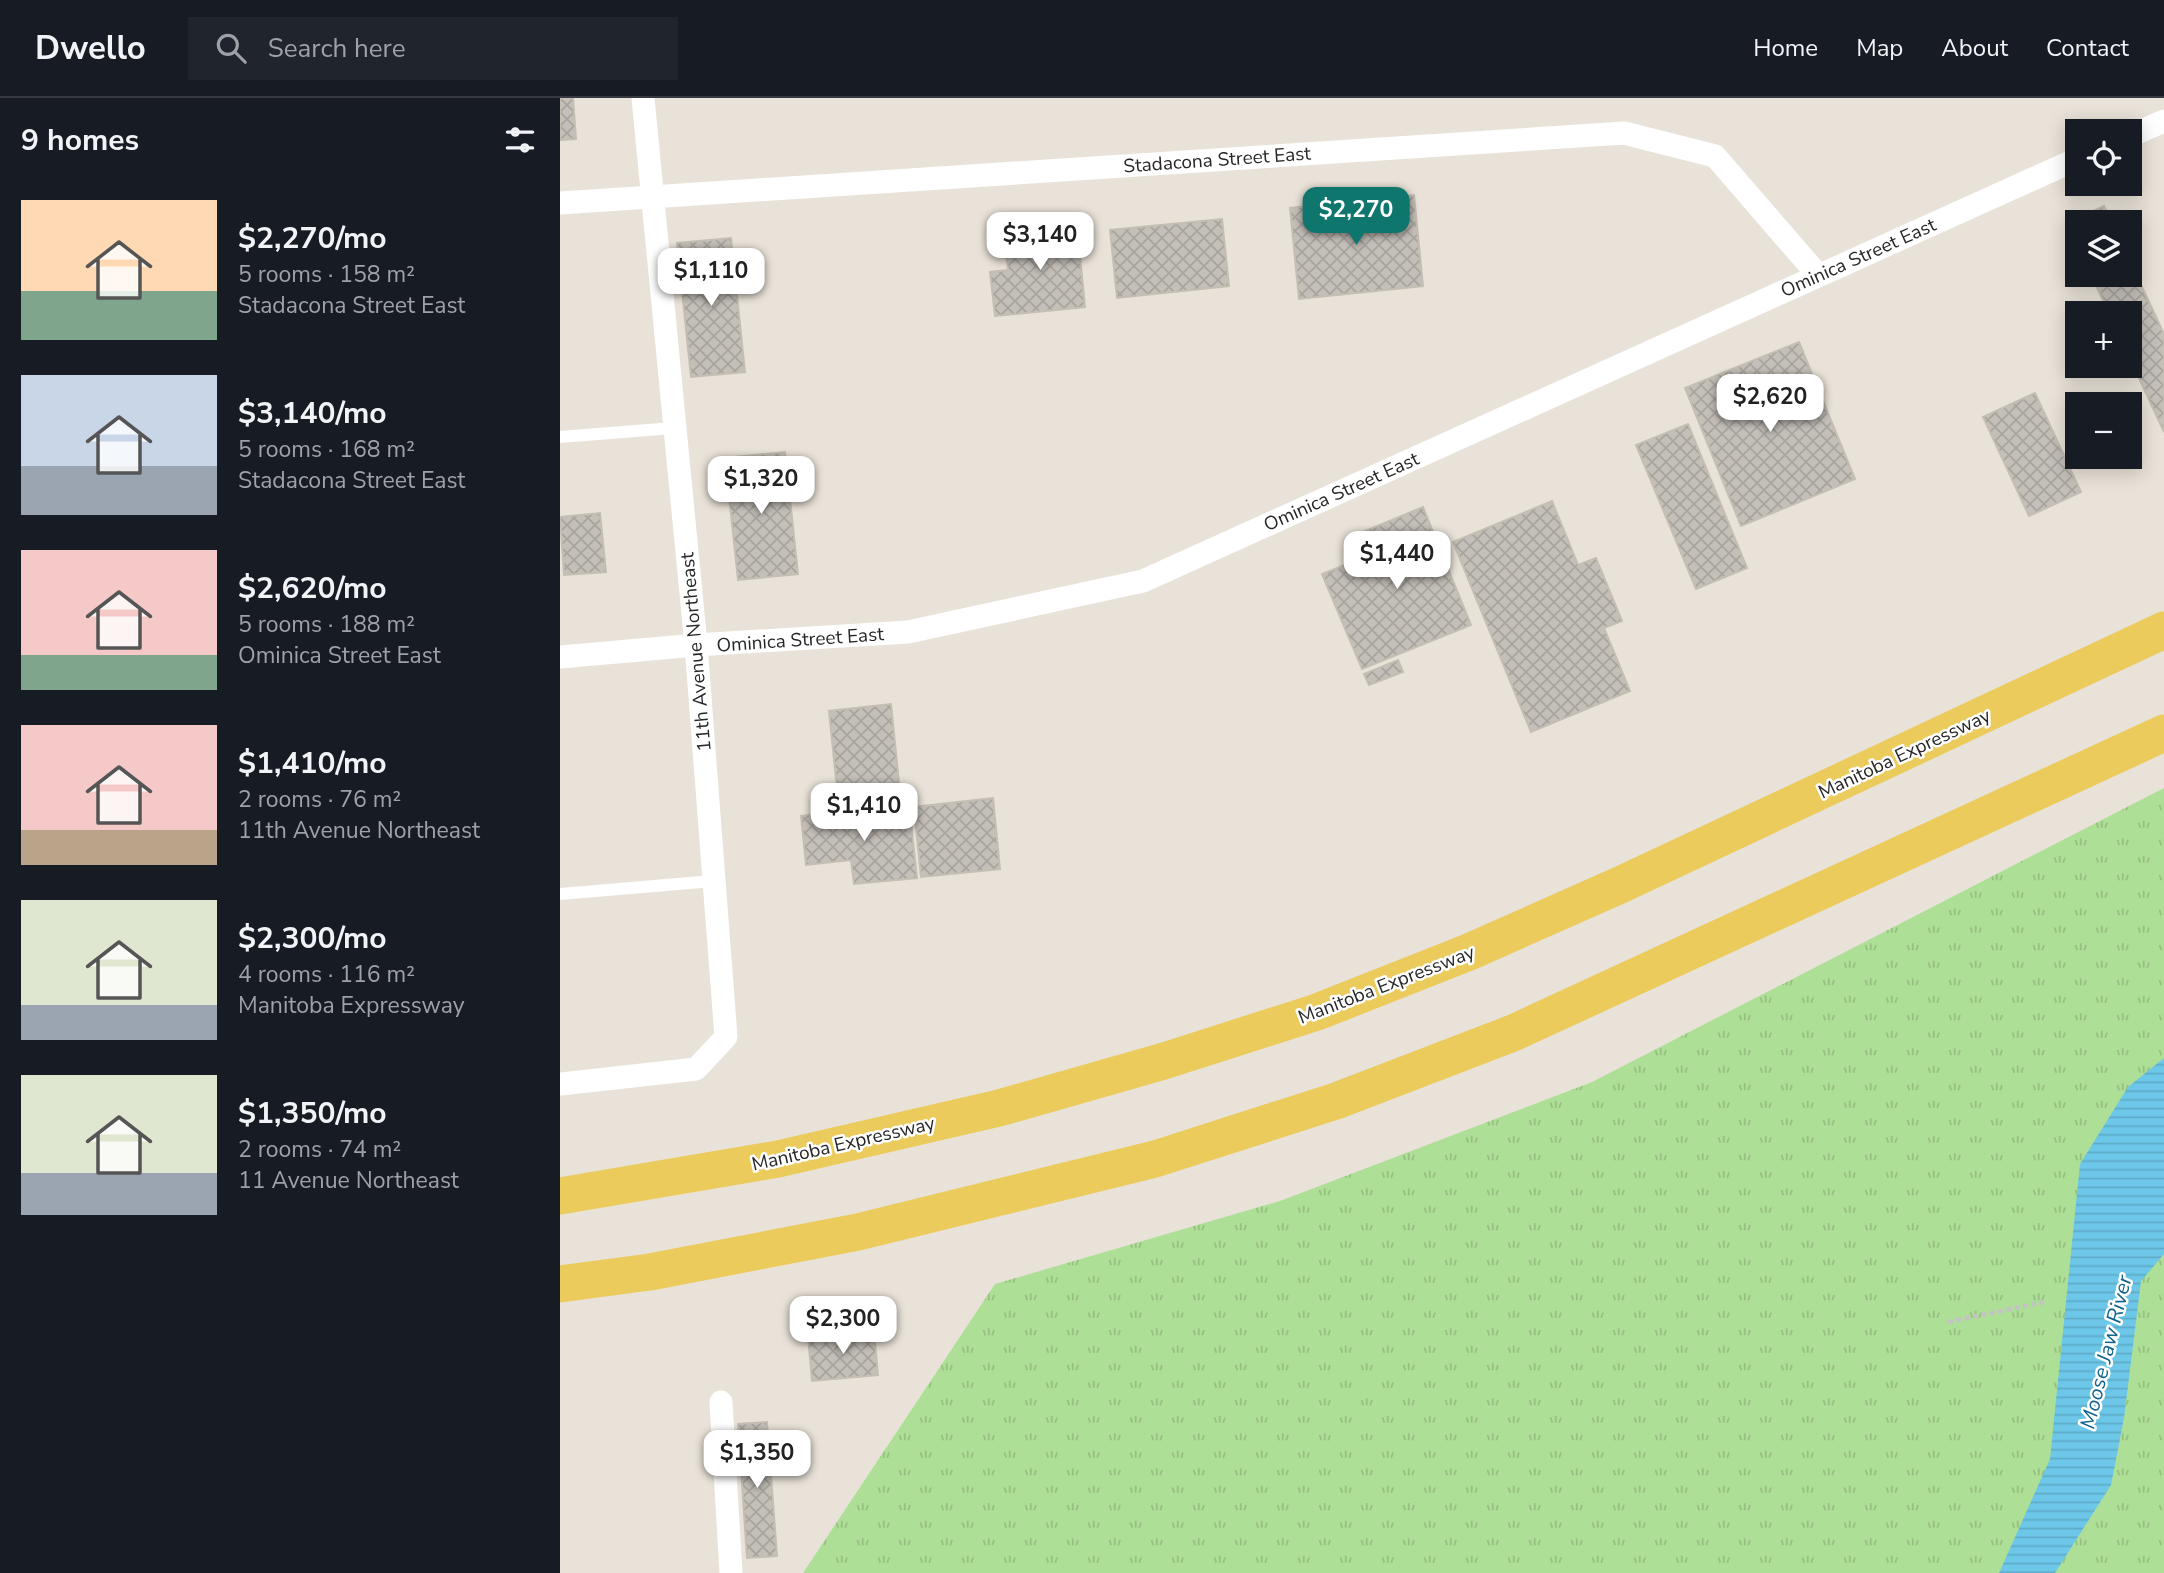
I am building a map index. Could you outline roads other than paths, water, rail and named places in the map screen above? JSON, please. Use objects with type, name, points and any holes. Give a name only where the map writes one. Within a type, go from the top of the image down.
[{"type":"main road","name":"Manitoba Expressway","points":[[560,1196],[778,1159],[986,1111],[1164,1062],[1317,1012],[1469,952],[1620,886],[2164,630]]},
{"type":"main road","points":[[560,1284],[650,1272],[871,1229],[1155,1159],[1336,1101],[1513,1033],[2164,733]]},
{"type":"street","name":"11th Avenue Northeast","points":[[560,1083],[696,1069],[726,1037],[696,645],[642,98]]},
{"type":"street","points":[[2142,131],[2164,121]]},
{"type":"street","name":"Stadacona Street East","points":[[560,203],[1623,133],[1715,156],[1818,275]]},
{"type":"street","name":"Ominica Street East","points":[[560,657],[696,645],[908,632],[1143,581],[2065,164]]},
{"type":"street","points":[[721,1402],[731,1573]]},
{"type":"lane","points":[[560,437],[673,428]]},
{"type":"lane","points":[[560,894],[713,881]]},
{"type":"water","name":"Moose Jaw River","points":[[2164,1058],[2164,1254],[2141,1281],[2124,1418],[2111,1485],[2055,1573],[1999,1573],[2050,1459],[2080,1164],[2128,1087]]}]
